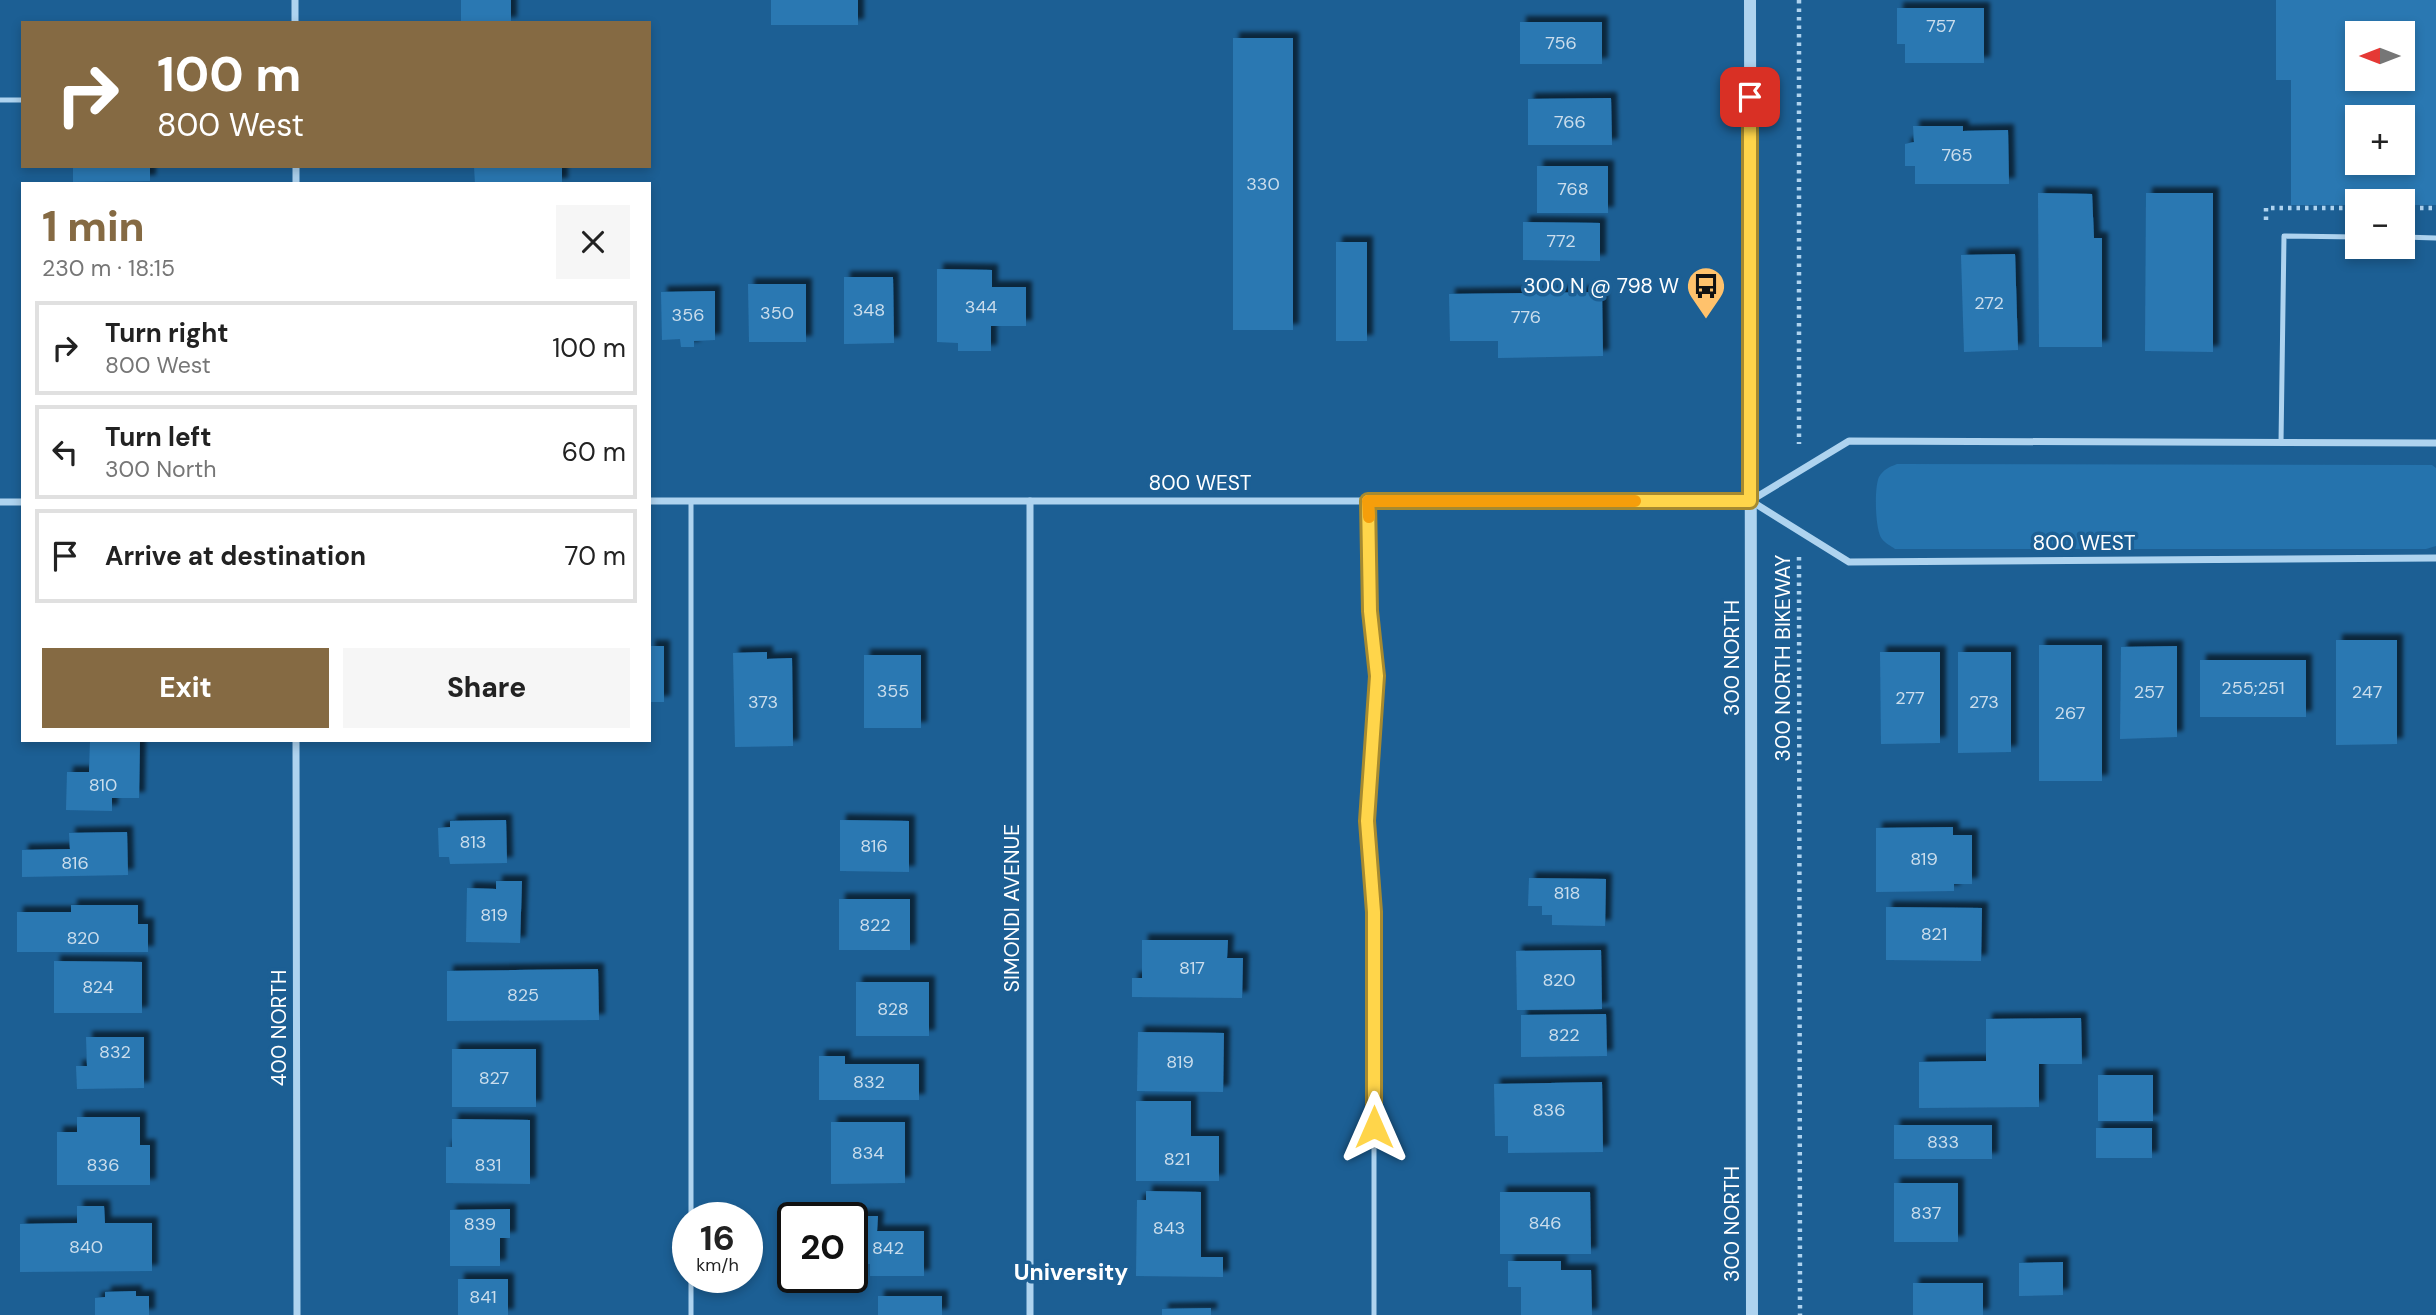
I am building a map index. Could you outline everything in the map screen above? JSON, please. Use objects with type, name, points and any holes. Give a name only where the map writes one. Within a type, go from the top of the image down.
[{"type":"street","points":[[295,0],[295,21]]},
{"type":"street","name":"300 NORTH","points":[[1750,0],[1752,1315]]},
{"type":"street","points":[[1750,501],[1849,441],[2436,443]]},
{"type":"street","name":"800 WEST","points":[[651,501],[1750,501],[1849,562],[2436,558]]},
{"type":"street","name":"SIMONDI AVENUE","points":[[1030,501],[1030,1315]]},
{"type":"street","points":[[0,502],[21,502]]},
{"type":"street","name":"400 NORTH","points":[[296,742],[297,1315]]},
{"type":"lane","points":[[0,100],[21,100]]},
{"type":"lane","points":[[2281,443],[2284,236],[2345,237]]},
{"type":"lane","points":[[2415,237],[2436,238]]},
{"type":"lane","points":[[691,501],[691,1202]]},
{"type":"lane","points":[[1368,501],[1370,611],[1377,676],[1367,821],[1374,912],[1374,1315]]},
{"type":"lane","points":[[691,1293],[691,1315]]},
{"type":"path","points":[[1799,0],[1799,471]]},
{"type":"path","points":[[2415,208],[2436,208]]},
{"type":"path","name":"300 NORTH BIKEWAY","points":[[1798,531],[1800,1315]]},
{"type":"shaded area","points":[[1897,464],[2432,465],[2436,468],[2436,546],[2426,549],[1895,549],[1883,540],[1880,534],[1876,499],[1877,482],[1882,472]]},
{"type":"building","points":[[461,0],[511,0],[511,21],[461,21]]},
{"type":"building","points":[[771,0],[858,0],[858,25],[771,25]]},
{"type":"building","points":[[2276,0],[2436,0],[2436,205],[2415,205],[2415,189],[2345,189],[2345,205],[2291,205],[2291,80],[2276,80]]},
{"type":"building","points":[[1897,8],[1984,8],[1984,63],[1905,63],[1905,44],[1897,44]]},
{"type":"building","points":[[1520,22],[1602,22],[1602,64],[1520,64]]},
{"type":"building","points":[[1233,38],[1293,38],[1293,330],[1233,330]]},
{"type":"building","points":[[1611,98],[1612,145],[1528,145],[1528,99]]},
{"type":"building","points":[[1913,126],[1963,126],[1963,131],[2008,130],[2009,184],[1915,184],[1915,166],[1905,166],[1905,144],[1914,142]]},
{"type":"building","points":[[1537,166],[1608,166],[1608,213],[1537,213]]},
{"type":"building","points":[[73,168],[150,168],[150,181],[73,182]]},
{"type":"building","points":[[474,168],[562,168],[562,182],[475,182]]},
{"type":"building","points":[[2038,193],[2092,194],[2094,238],[2102,238],[2102,347],[2039,347]]},
{"type":"building","points":[[2146,193],[2213,193],[2213,352],[2145,351]]},
{"type":"building","points":[[1523,222],[1600,223],[1600,261],[1523,260]]},
{"type":"building","points":[[1336,242],[1367,242],[1367,341],[1336,341]]},
{"type":"building","points":[[2015,254],[2018,350],[1964,352],[1961,255]]},
{"type":"building","points":[[937,269],[992,270],[992,287],[1026,287],[1026,326],[991,326],[991,351],[958,351],[958,343],[937,342]]},
{"type":"building","points":[[844,277],[893,277],[894,343],[844,344]]},
{"type":"building","points":[[748,284],[806,284],[806,342],[749,342]]},
{"type":"building","points":[[715,291],[715,340],[694,341],[694,347],[681,347],[680,339],[662,340],[661,292]]},
{"type":"building","points":[[1602,292],[1603,356],[1498,358],[1498,341],[1450,341],[1449,294]]},
{"type":"building","points":[[2336,640],[2397,640],[2397,744],[2336,745]]},
{"type":"building","points":[[2039,645],[2102,645],[2102,781],[2039,781]]},
{"type":"building","points":[[651,646],[664,646],[664,702],[651,702]]},
{"type":"building","points":[[2177,646],[2177,737],[2120,739],[2121,647]]},
{"type":"building","points":[[767,652],[767,659],[792,658],[793,746],[735,747],[733,653]]},
{"type":"building","points":[[1880,652],[1940,652],[1940,743],[1881,744]]},
{"type":"building","points":[[1958,652],[2011,652],[2011,752],[1958,753]]},
{"type":"building","points":[[864,655],[921,655],[921,728],[864,728]]},
{"type":"building","points":[[2200,660],[2306,660],[2306,717],[2200,717]]},
{"type":"building","points":[[90,742],[140,742],[139,798],[112,798],[112,811],[66,810],[67,772],[89,772]]},
{"type":"building","points":[[506,820],[507,863],[450,864],[449,857],[439,857],[438,828],[450,827],[450,821]]},
{"type":"building","points":[[840,820],[909,821],[909,872],[840,871]]},
{"type":"building","points":[[1953,827],[1953,835],[1972,835],[1972,884],[1954,884],[1954,891],[1876,892],[1876,828]]},
{"type":"building","points":[[127,832],[128,875],[22,877],[22,850],[70,849],[69,833]]},
{"type":"building","points":[[1529,878],[1606,879],[1605,926],[1552,925],[1552,915],[1542,915],[1542,906],[1528,906]]},
{"type":"building","points":[[496,881],[522,881],[520,943],[466,942],[467,888],[496,889]]},
{"type":"building","points":[[839,899],[910,899],[910,950],[839,950]]},
{"type":"building","points":[[71,905],[138,905],[138,924],[148,924],[148,952],[17,952],[17,912],[71,912]]},
{"type":"building","points":[[1886,907],[1982,908],[1981,961],[1886,960]]},
{"type":"building","points":[[1142,940],[1228,940],[1227,958],[1243,958],[1242,998],[1132,997],[1132,978],[1142,978]]},
{"type":"building","points":[[1601,950],[1602,1009],[1517,1010],[1516,951]]},
{"type":"building","points":[[54,961],[142,962],[142,1013],[54,1013]]},
{"type":"building","points":[[598,969],[599,1020],[447,1021],[447,971]]},
{"type":"building","points":[[856,982],[929,982],[929,1036],[856,1036]]},
{"type":"building","points":[[1606,1014],[1607,1056],[1521,1057],[1521,1015]]},
{"type":"building","points":[[2081,1018],[2082,1064],[2039,1064],[2039,1107],[1919,1108],[1919,1062],[1986,1061],[1986,1019]]},
{"type":"building","points":[[1138,1032],[1224,1033],[1223,1092],[1137,1091]]},
{"type":"building","points":[[86,1037],[144,1037],[144,1088],[77,1089],[76,1066],[87,1066]]},
{"type":"building","points":[[452,1049],[536,1049],[536,1107],[452,1107]]},
{"type":"building","points":[[819,1056],[845,1056],[845,1064],[919,1064],[919,1100],[819,1100]]},
{"type":"building","points":[[2098,1075],[2153,1075],[2153,1121],[2098,1121]]},
{"type":"building","points":[[1602,1082],[1603,1152],[1508,1153],[1508,1136],[1495,1136],[1494,1084]]},
{"type":"building","points":[[1136,1101],[1191,1101],[1191,1136],[1219,1136],[1219,1181],[1136,1181]]},
{"type":"building","points":[[77,1117],[140,1117],[140,1145],[150,1145],[150,1185],[57,1185],[57,1132],[77,1132]]},
{"type":"building","points":[[452,1119],[530,1120],[530,1184],[446,1183],[446,1147],[452,1147]]},
{"type":"building","points":[[831,1122],[905,1122],[905,1183],[831,1184]]},
{"type":"building","points":[[1894,1125],[1992,1125],[1992,1159],[1894,1159]]},
{"type":"building","points":[[2096,1128],[2152,1128],[2152,1158],[2096,1158]]},
{"type":"building","points":[[1894,1183],[1958,1183],[1958,1242],[1894,1242]]},
{"type":"building","points":[[1146,1191],[1201,1192],[1201,1257],[1223,1257],[1223,1277],[1136,1276],[1137,1200],[1146,1200]]},
{"type":"building","points":[[1500,1192],[1590,1192],[1591,1254],[1500,1254]]},
{"type":"building","points":[[77,1206],[104,1206],[105,1223],[152,1223],[152,1271],[20,1272],[20,1224],[77,1223]]},
{"type":"building","points":[[510,1209],[510,1238],[500,1238],[500,1266],[450,1266],[450,1210]]},
{"type":"building","points":[[868,1216],[878,1216],[877,1231],[924,1231],[924,1276],[870,1276]]},
{"type":"building","points":[[1508,1261],[1561,1261],[1561,1270],[1591,1270],[1592,1315],[1521,1315],[1521,1287],[1508,1287]]},
{"type":"building","points":[[2063,1262],[2063,1295],[2019,1296],[2019,1263]]},
{"type":"building","points":[[458,1279],[508,1279],[508,1315],[458,1315]]},
{"type":"building","points":[[1913,1283],[1983,1283],[1983,1315],[1913,1315]]},
{"type":"building","points":[[136,1291],[136,1296],[149,1296],[149,1315],[95,1315],[95,1298],[105,1297],[105,1292]]},
{"type":"building","points":[[878,1296],[942,1296],[942,1315],[878,1315]]},
{"type":"building","points":[[1211,1308],[1211,1315],[1162,1315],[1162,1309]]},
{"type":"slow traffic","points":[[1369,517],[1368,501],[1635,501]]},
{"type":"place","name":"300 N @ 798 W","points":[[1706,320]]},
{"type":"district","name":"University","points":[[1071,1272]]},
{"type":"route","points":[[1374,1127],[1374,912],[1367,821],[1377,676],[1370,611],[1368,501],[1750,501],[1750,97]]}]
